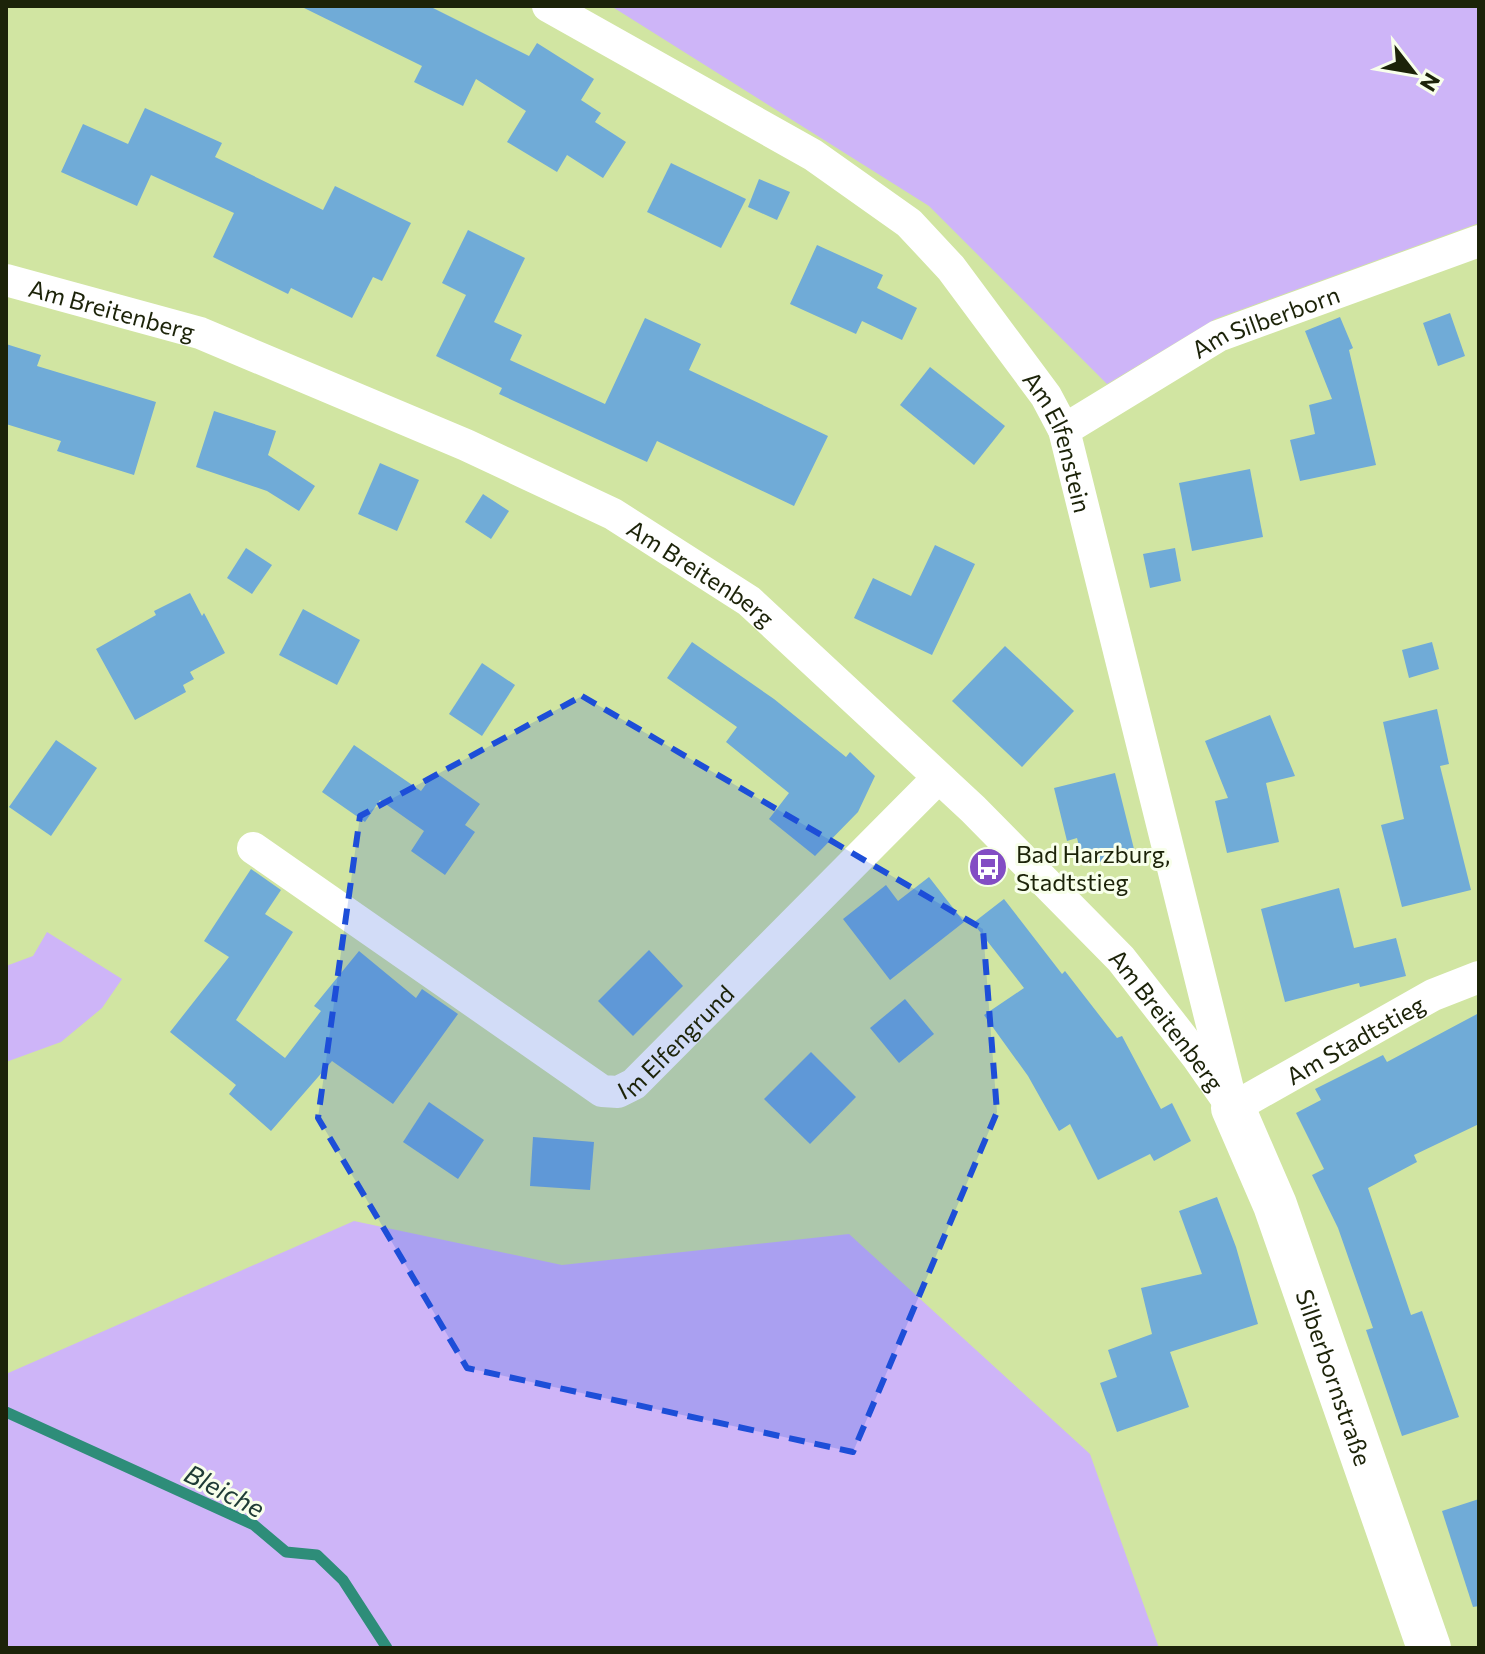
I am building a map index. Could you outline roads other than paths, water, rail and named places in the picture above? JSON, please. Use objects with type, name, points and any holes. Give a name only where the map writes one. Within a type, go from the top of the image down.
[{"type":"street","name":"Am Elfenstein","points":[[548,6],[813,155],[909,223],[951,268],[1046,396],[1064,430],[1233,1108]]},
{"type":"street","name":"Am Silberborn","points":[[1064,430],[1218,336],[1479,241]]},
{"type":"street","name":"Am Breitenberg","points":[[6,280],[200,333],[466,445],[613,514],[749,601],[973,809],[1121,959],[1233,1108]]},
{"type":"street","name":"Im Elfengrund","points":[[253,848],[602,1091],[618,1092],[634,1084],[938,778]]},
{"type":"street","name":"Am Stadtstieg","points":[[1233,1108],[1433,995],[1479,977]]},
{"type":"street","name":"Silberbornstraße","points":[[1233,1108],[1275,1205],[1429,1648]]},
{"type":"waterway","name":"Bleiche","points":[[6,1412],[254,1525],[286,1552],[317,1555],[343,1580],[387,1648]]},
{"type":"place","name":"Bad Harzburg, Stadtstieg","points":[[988,867]]}]
